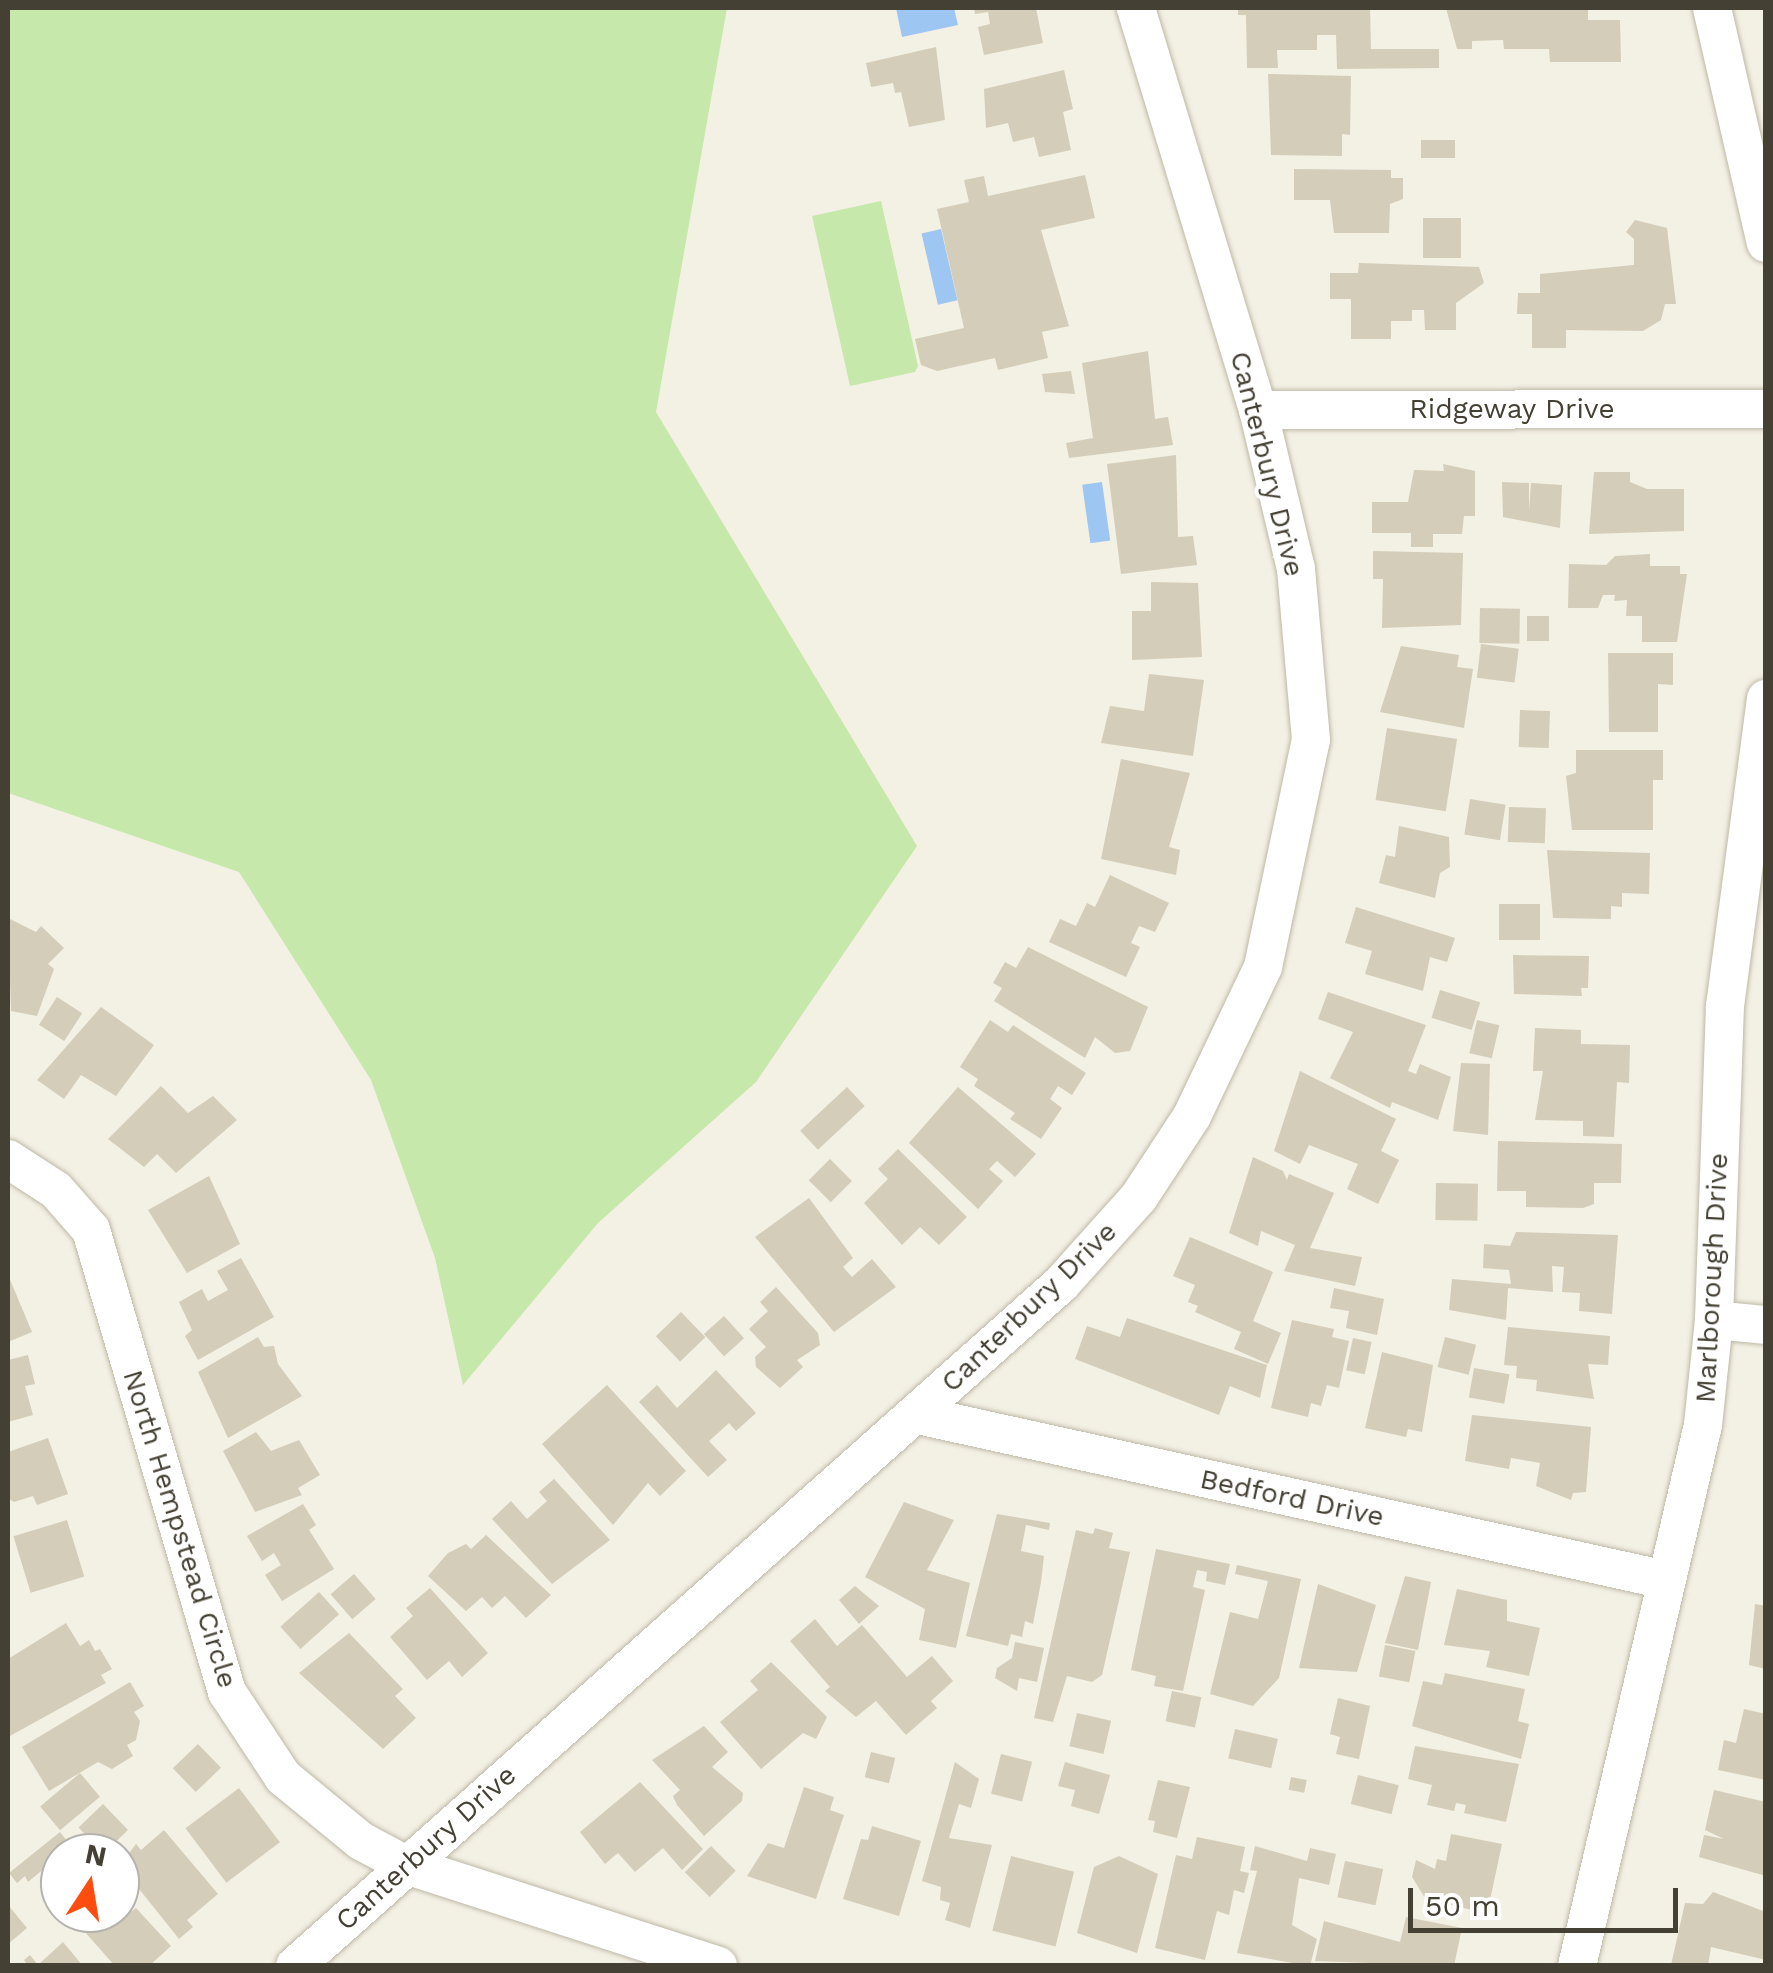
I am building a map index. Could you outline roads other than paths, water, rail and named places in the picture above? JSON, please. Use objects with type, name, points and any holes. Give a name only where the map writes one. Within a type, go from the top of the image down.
[{"type":"street","name":"Canterbury Drive","points":[[296,1966],[1061,1284],[1139,1198],[1192,1116],[1263,967],[1311,740],[1296,569],[1258,410],[1136,8]]},
{"type":"street","points":[[1712,8],[1766,243]]},
{"type":"street","name":"Ridgeway Drive","points":[[1258,410],[1766,409]]},
{"type":"street","name":"Marlborough Drive","points":[[1577,1966],[1703,1426],[1714,1320],[1725,1006],[1766,699]]},
{"type":"street","name":"North Hempstead Circle","points":[[8,1159],[56,1190],[91,1230],[227,1692],[284,1777],[362,1841],[406,1865],[718,1966]]},
{"type":"street","points":[[1714,1320],[1766,1325]]},
{"type":"street","name":"Bedford Drive","points":[[918,1415],[1666,1580]]},
{"type":"water","points":[[896,8],[954,8],[958,25],[902,37]]},
{"type":"water","points":[[941,229],[957,300],[938,305],[922,233]]},
{"type":"water","points":[[1102,482],[1110,540],[1090,543],[1082,485]]}]
